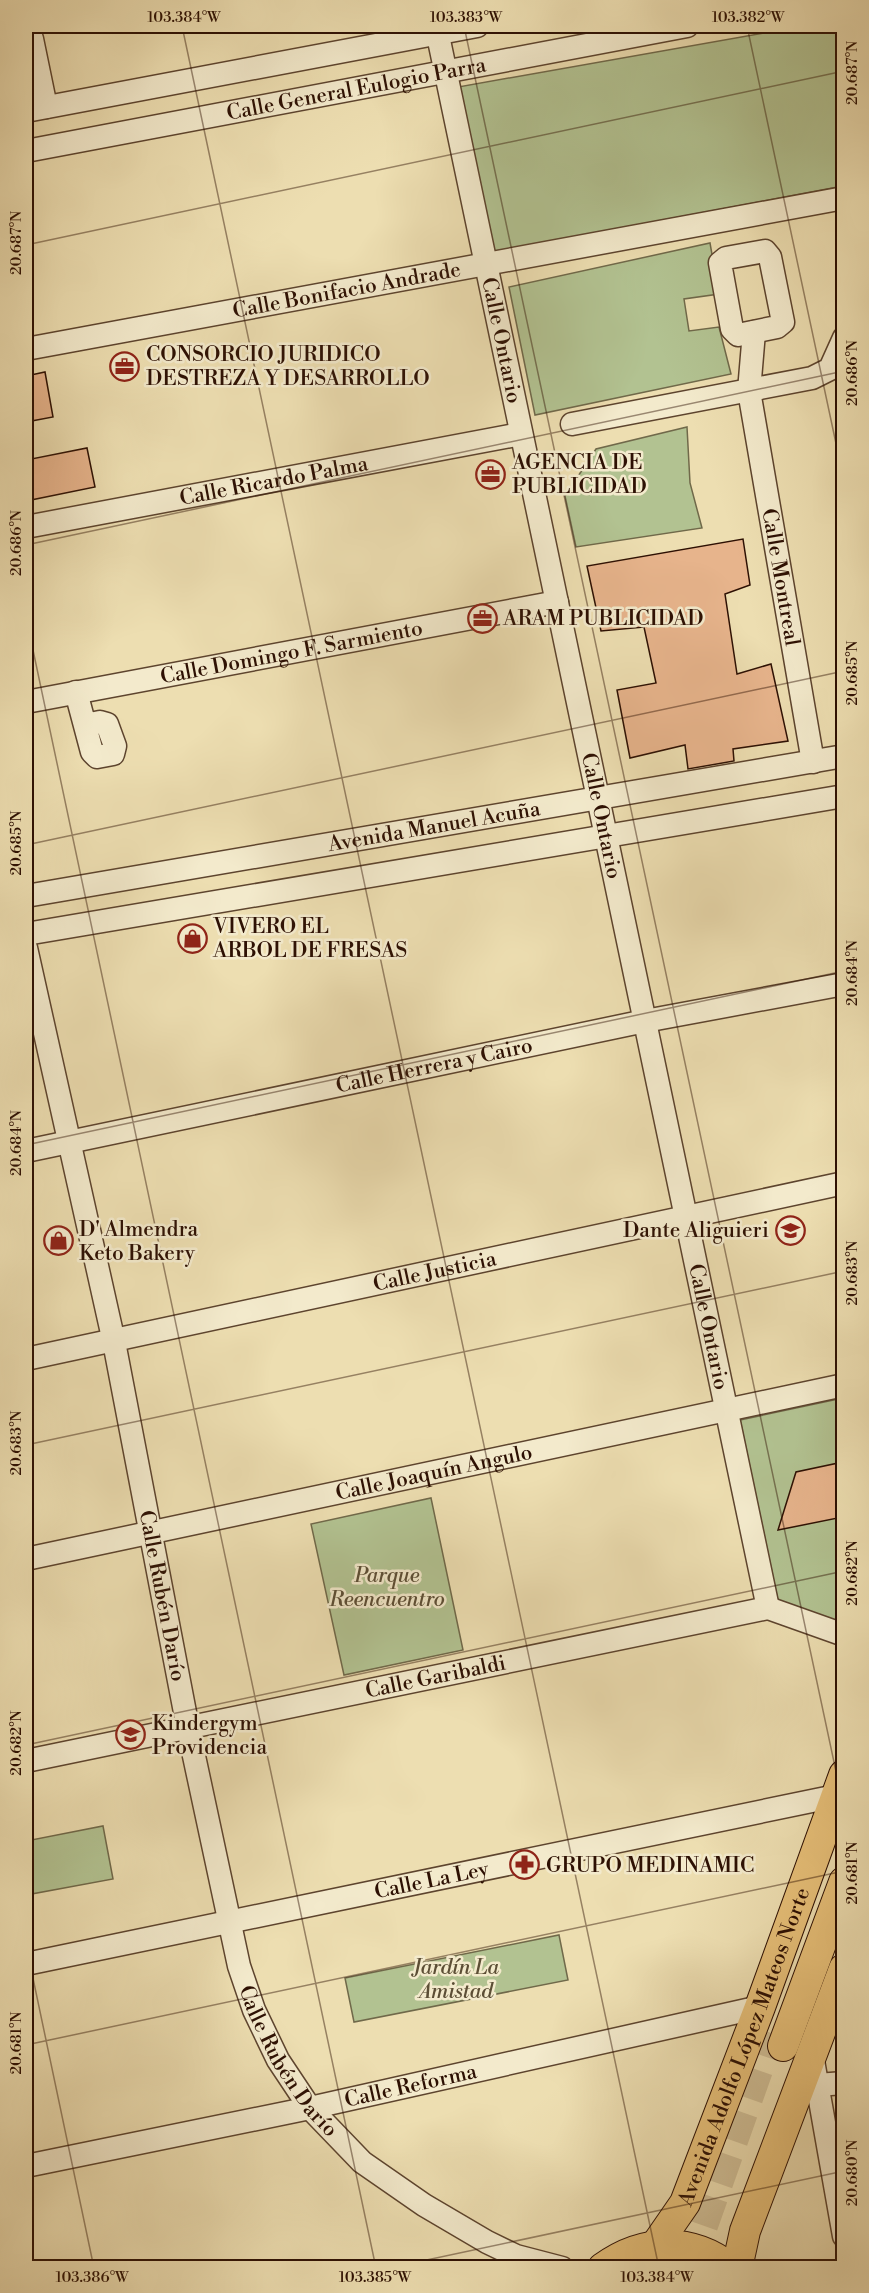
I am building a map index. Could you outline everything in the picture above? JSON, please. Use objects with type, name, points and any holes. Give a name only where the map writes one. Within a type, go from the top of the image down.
[{"type":"main road","name":"Avenida Adolfo López Mateos Norte","points":[[771,2029],[840,1786]]},
{"type":"main road","name":"Avenida Adolfo López Mateos Norte","points":[[771,2029],[843,1834]]},
{"type":"main road","name":"Avenida Adolfo López Mateos Norte","points":[[656,2245],[685,2204],[843,1882]]},
{"type":"main road","points":[[737,2268],[746,2231],[843,1971]]},
{"type":"main road","points":[[603,2268],[636,2249],[656,2245],[678,2245],[699,2249],[730,2268]]},
{"type":"street","name":"Calle General Eulogio Parra","points":[[36,109],[437,29],[477,26]]},
{"type":"street","name":"Calle General Eulogio Parra","points":[[26,151],[687,26]]},
{"type":"street","name":"Calle Ontario","points":[[437,29],[768,1608]]},
{"type":"street","points":[[32,39],[36,109]]},
{"type":"street","name":"Calle Bonifacio Andrade","points":[[26,350],[843,198]]},
{"type":"street","name":"Calle Montreal","points":[[754,332],[749,391],[813,762]]},
{"type":"street","points":[[572,424],[813,378],[830,369],[843,338]]},
{"type":"street","name":"Calle Ricardo Palma","points":[[26,527],[521,434]]},
{"type":"street","name":"Calle Domingo F. Sarmiento","points":[[26,702],[557,602]]},
{"type":"street","points":[[76,692],[85,725]]},
{"type":"street","name":"Avenida Manuel Acuña","points":[[26,896],[843,756]]},
{"type":"street","name":"Avenida Manuel Acuña","points":[[26,934],[843,796]]},
{"type":"street","name":"Calle Rubén Darío","points":[[26,948],[114,1342],[188,1728],[230,1923],[254,2010],[278,2060],[310,2108],[362,2162],[424,2205],[516,2256],[562,2268]]},
{"type":"street","name":"Calle Herrera y Cairo","points":[[26,1151],[645,1021],[843,984]]},
{"type":"street","name":"Calle Justicia","points":[[26,1359],[114,1342],[843,1183]]},
{"type":"street","name":"Calle Joaquín Angulo","points":[[26,1559],[843,1385]]},
{"type":"street","points":[[768,1608],[843,1635]]},
{"type":"street","name":"Calle Garibaldi","points":[[26,1761],[768,1608]]},
{"type":"street","name":"Calle La Ley","points":[[26,1964],[230,1923],[840,1786]]},
{"type":"street","name":"Calle Reforma","points":[[26,2166],[310,2108],[771,2029]]},
{"type":"street","points":[[812,2055],[843,2236]]},
{"type":"street","points":[[817,2085],[843,2083]]},
{"type":"green space","points":[[803,26],[843,26],[843,186],[494,252],[458,87]]},
{"type":"green space","points":[[710,243],[719,294],[684,299],[689,331],[719,327],[731,374],[535,415],[509,287]]},
{"type":"green space","points":[[687,427],[690,483],[702,528],[576,547],[565,496],[596,449]]},
{"type":"green space","points":[[843,1398],[843,1624],[778,1601],[740,1420]]},
{"type":"green space","name":"Parque Reencuentro","points":[[431,1498],[463,1650],[344,1675],[311,1524]]},
{"type":"green space","points":[[103,1826],[113,1879],[26,1895],[26,1841]]},
{"type":"green space","name":"Jardín La Amistad","points":[[559,1935],[568,1980],[354,2022],[345,1978]]},
{"type":"building","points":[[45,372],[53,417],[26,422],[26,376]]},
{"type":"building","points":[[87,448],[95,487],[26,501],[26,460]]},
{"type":"building","points":[[743,539],[750,585],[725,594],[737,674],[771,664],[788,741],[733,749],[734,761],[688,769],[685,745],[630,758],[617,690],[656,683],[644,627],[601,631],[587,566]]},
{"type":"building","points":[[843,1462],[843,1517],[778,1530],[796,1472]]},
{"type":"tunnel","points":[[688,2268],[771,2033]]},
{"type":"place","name":"CONSORCIO JURIDICO DESTREZA Y DESARROLLO","points":[[125,366]]},
{"type":"place","name":"AGENCIA DE PUBLICIDAD","points":[[491,474]]},
{"type":"place","name":"ARAM PUBLICIDAD","points":[[482,618]]},
{"type":"place","name":"VIVERO EL ARBOL DE FRESAS","points":[[192,938]]},
{"type":"place","name":"Dante Aliguieri","points":[[790,1230]]},
{"type":"place","name":"D' Almendra Keto Bakery","points":[[58,1241]]},
{"type":"place","name":"Kindergym Providencia","points":[[131,1735]]},
{"type":"place","name":"GRUPO MEDINAMIC","points":[[525,1865]]}]
